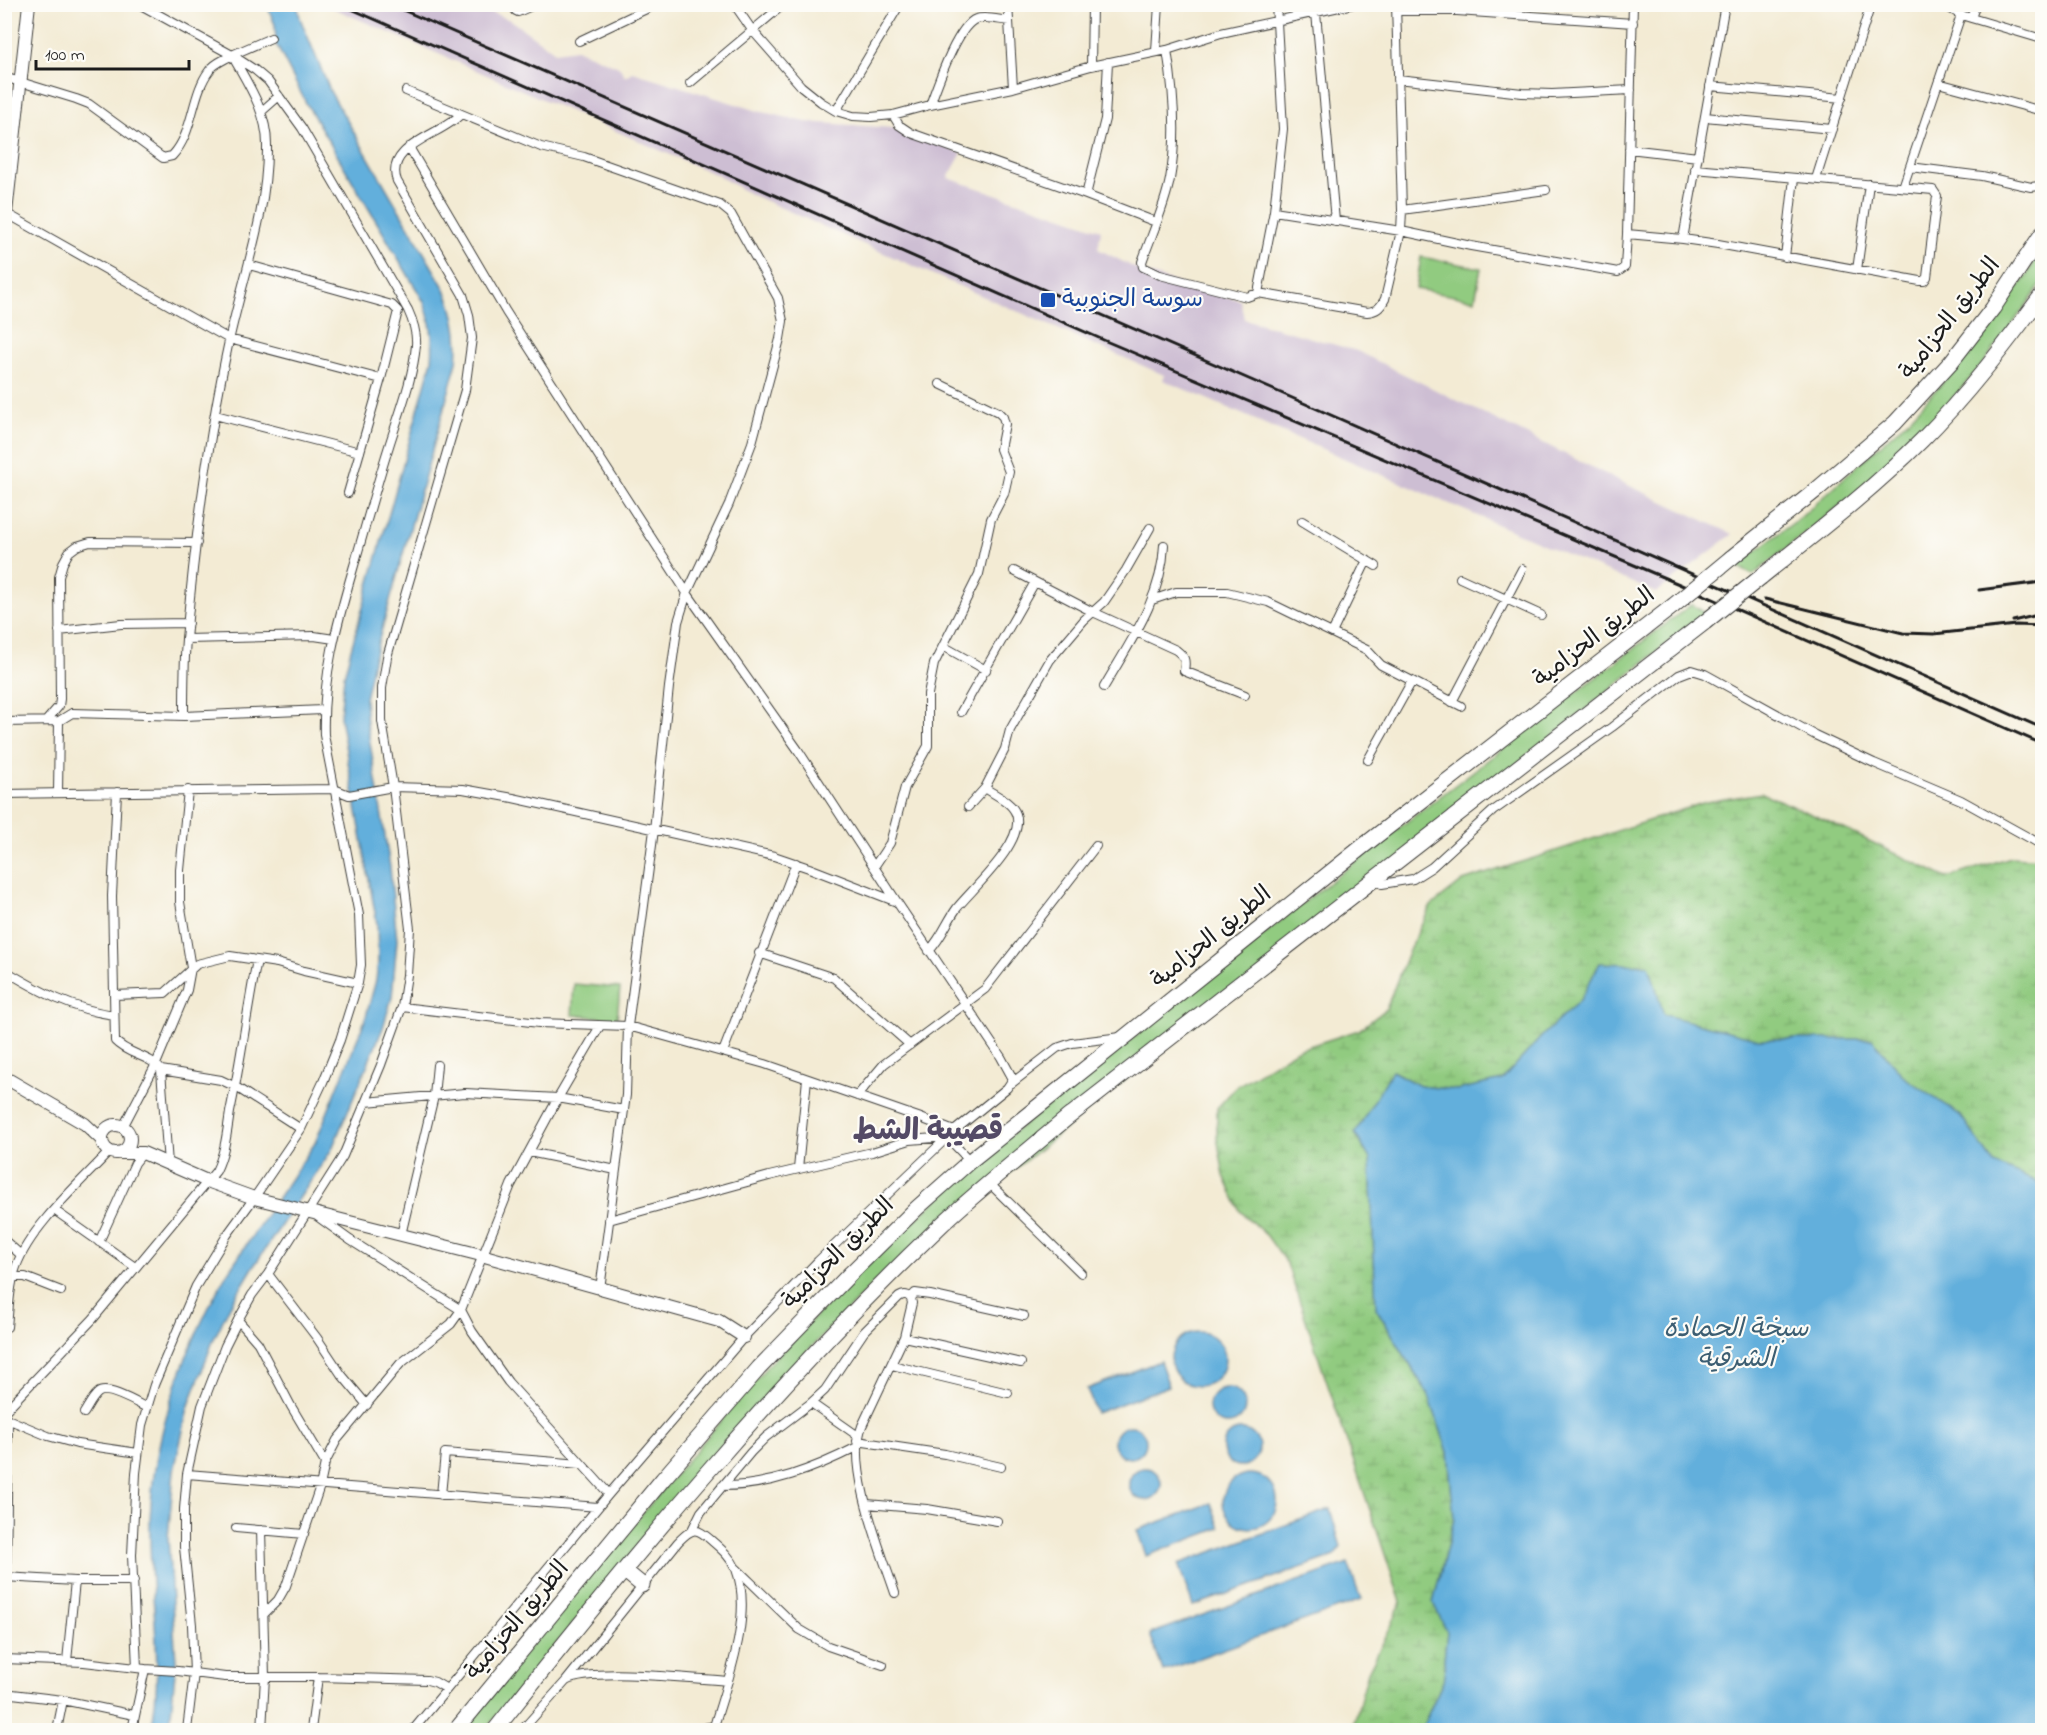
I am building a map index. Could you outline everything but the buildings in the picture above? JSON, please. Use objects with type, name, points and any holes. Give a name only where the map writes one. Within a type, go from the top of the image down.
[{"type":"highway","name":"الطريق الحزامية","points":[[456,1731],[663,1479],[759,1368],[916,1208],[970,1161],[1362,847],[1673,606],[1895,423],[1951,362],[1993,308],[2043,234]]},
{"type":"highway","name":"الطريق الحزامية","points":[[497,1730],[718,1458],[824,1341],[937,1229],[1067,1118],[1844,512],[1923,439],[1968,390],[2043,295]]},
{"type":"highway","points":[[625,1571],[642,1585]]},
{"type":"street","points":[[4,231],[10,137],[21,82],[29,4]]},
{"type":"street","points":[[132,1731],[141,1668],[132,1555],[138,1453],[147,1408],[154,1385],[196,1286],[227,1235],[301,1129],[340,1040],[358,983],[362,957],[359,915],[324,735],[323,710],[327,669],[334,639],[415,357],[416,331],[408,310],[302,128],[268,81],[232,55],[139,4]]},
{"type":"street","points":[[511,4],[518,12],[536,4]]},
{"type":"street","points":[[579,41],[657,4]]},
{"type":"street","points":[[734,4],[752,30],[801,86],[820,102],[836,111],[853,116],[894,115],[1013,88],[1091,66],[1167,50],[1221,33],[1353,4]]},
{"type":"street","points":[[690,83],[784,4]]},
{"type":"street","points":[[836,111],[900,4]]},
{"type":"street","points":[[1008,4],[1013,88]]},
{"type":"street","points":[[1091,66],[1092,4]]},
{"type":"street","points":[[1156,51],[1159,4]]},
{"type":"street","points":[[1258,293],[1274,211],[1283,129],[1276,4]]},
{"type":"street","points":[[1274,211],[1401,231],[1618,272],[1625,267],[1627,234],[1633,4]]},
{"type":"street","points":[[1683,239],[1725,4]]},
{"type":"street","points":[[1816,179],[1871,4]]},
{"type":"street","points":[[1942,4],[1961,15],[2043,39]]},
{"type":"street","points":[[1971,18],[1976,4]]},
{"type":"street","points":[[1167,50],[1174,97],[1173,154],[1170,181],[1142,262],[1146,269],[1160,275],[1247,297],[1258,293],[1367,312],[1374,311],[1381,306],[1385,299],[1401,231],[1396,8],[1458,8],[1633,23]]},
{"type":"street","points":[[1316,13],[1335,221]]},
{"type":"street","points":[[1903,187],[1961,15]]},
{"type":"street","points":[[930,105],[945,66],[969,24],[983,18],[1009,21]]},
{"type":"street","points":[[4,77],[89,104],[163,158],[168,158],[179,149],[183,141],[209,70],[232,55],[272,38]]},
{"type":"street","points":[[184,716],[186,639],[215,415],[229,339],[260,213],[266,169],[267,142],[262,111],[232,55]]},
{"type":"street","points":[[1086,195],[1105,119],[1108,62]]},
{"type":"street","points":[[1398,79],[1522,93],[1552,94],[1631,90]]},
{"type":"street","points":[[1938,83],[2043,111]]},
{"type":"street","points":[[1710,86],[1842,98]]},
{"type":"street","points":[[406,91],[541,147],[584,157],[720,205],[731,214],[778,298],[783,321],[759,420],[729,504],[687,593],[678,622],[628,1026],[624,1110],[600,1289]]},
{"type":"street","points":[[262,111],[279,96]]},
{"type":"street","points":[[187,1731],[194,1673],[192,1625],[184,1547],[184,1509],[187,1474],[202,1406],[225,1346],[252,1295],[268,1274],[305,1211],[343,1156],[402,1007],[410,928],[393,787],[381,713],[382,688],[387,657],[465,390],[472,338],[463,294],[394,174],[396,160],[408,147],[449,125],[460,114]]},
{"type":"street","points":[[894,115],[899,125],[911,133],[1156,222]]},
{"type":"street","points":[[1705,117],[1832,129]]},
{"type":"street","points":[[408,147],[506,312],[687,593],[798,750],[1012,1076],[1012,1083]]},
{"type":"street","points":[[1629,149],[1698,157]]},
{"type":"street","points":[[1910,167],[2004,180],[2031,187],[2043,183]]},
{"type":"street","points":[[1627,234],[1683,239],[1924,282],[1927,277],[1937,196],[1933,190],[1695,169]]},
{"type":"street","points":[[1785,257],[1794,178]]},
{"type":"street","points":[[1857,270],[1869,184]]},
{"type":"street","points":[[1402,210],[1546,190]]},
{"type":"street","points":[[5,212],[229,339],[381,379]]},
{"type":"street","points":[[249,265],[395,307],[398,311],[348,493]]},
{"type":"street","points":[[874,867],[890,843],[904,787],[928,746],[928,694],[934,664],[979,574],[991,519],[1004,494],[1009,472],[1000,448],[1005,424],[1003,417],[998,412],[939,384]]},
{"type":"street","points":[[215,415],[360,452]]},
{"type":"street","points":[[1302,521],[1376,566]]},
{"type":"street","points":[[968,807],[985,788],[1005,749],[1010,730],[1050,660],[1078,627],[1104,602],[1150,528]]},
{"type":"street","points":[[46,721],[59,706],[60,699],[59,577],[69,552],[77,546],[90,542],[197,543]]},
{"type":"street","points":[[1104,687],[1152,600],[1163,566],[1164,545]]},
{"type":"street","points":[[1332,633],[1367,560]]},
{"type":"street","points":[[1152,600],[1176,592],[1227,592],[1268,602],[1367,650],[1382,665],[1457,704],[1522,569]]},
{"type":"street","points":[[1014,571],[1093,612],[1176,650],[1185,661],[1184,671],[1245,695]]},
{"type":"street","points":[[1460,578],[1541,615]]},
{"type":"street","points":[[962,712],[1035,582]]},
{"type":"street","points":[[59,631],[121,624],[188,623]]},
{"type":"street","points":[[186,639],[314,636],[334,639]]},
{"type":"street","points":[[943,646],[986,670]]},
{"type":"street","points":[[1376,879],[1382,884],[1413,879],[1432,867],[1493,811],[1612,727],[1679,675],[1692,670],[1705,674],[1815,735],[1961,800],[2043,845]]},
{"type":"street","points":[[1368,760],[1412,681]]},
{"type":"street","points":[[4,722],[59,721],[72,713],[184,716],[323,710]]},
{"type":"street","points":[[58,794],[59,721]]},
{"type":"street","points":[[4,794],[334,789],[349,795],[393,787],[463,789],[704,840],[796,863],[897,902]]},
{"type":"street","points":[[929,951],[939,940],[955,910],[1005,854],[1017,825],[1016,814],[1006,801],[985,788]]},
{"type":"street","points":[[4,1328],[7,1327],[9,1276],[21,1255],[54,1210],[115,1152],[129,1144],[126,1131],[159,1067],[187,990],[191,968],[180,902],[180,887],[188,790]]},
{"type":"street","points":[[117,792],[112,896],[115,1041],[159,1067],[221,1080],[236,1087],[301,1129]]},
{"type":"street","points":[[857,1096],[884,1064],[985,989],[1096,846]]},
{"type":"street","points":[[723,1052],[759,953],[796,863]]},
{"type":"street","points":[[759,953],[834,978],[910,1045]]},
{"type":"street","points":[[114,995],[165,993],[197,964],[226,956],[277,963],[358,983]]},
{"type":"street","points":[[257,960],[245,1021],[236,1087],[221,1158],[216,1171],[93,1319],[6,1416],[5,1659],[67,1661],[225,1677],[427,1680],[447,1689]]},
{"type":"street","points":[[4,970],[34,988],[70,1005],[114,1015]]},
{"type":"street","points":[[402,1007],[539,1023],[628,1026],[723,1052],[857,1096],[951,1134],[970,1161]]},
{"type":"street","points":[[264,1614],[278,1600],[286,1586],[320,1486],[325,1463],[337,1440],[400,1364],[451,1324],[461,1310],[511,1185],[600,1026]]},
{"type":"street","points":[[413,1731],[598,1507],[744,1337],[818,1261],[951,1134],[1057,1048],[1072,1043],[1124,1037]]},
{"type":"street","points":[[401,1235],[434,1096],[437,1065]]},
{"type":"street","points":[[159,1067],[168,1164]]},
{"type":"street","points":[[4,1077],[85,1124],[102,1140],[103,1145],[115,1152],[143,1153],[207,1181],[254,1198],[481,1256],[719,1321],[744,1337]]},
{"type":"street","points":[[798,1169],[807,1079]]},
{"type":"street","points":[[366,1102],[465,1093],[558,1098],[624,1110]]},
{"type":"street","points":[[85,1124],[108,1127],[115,1125],[126,1131],[143,1153]]},
{"type":"street","points":[[102,1140],[108,1127]]},
{"type":"street","points":[[609,1220],[798,1169],[872,1152],[910,1140],[951,1134]]},
{"type":"street","points":[[530,1152],[616,1170]]},
{"type":"street","points":[[99,1242],[135,1163],[143,1153]]},
{"type":"street","points":[[989,1183],[1081,1273]]},
{"type":"street","points":[[54,1210],[135,1267]]},
{"type":"street","points":[[305,1211],[461,1310],[472,1331],[508,1382],[609,1494]]},
{"type":"street","points":[[5,1241],[21,1255]]},
{"type":"street","points":[[268,1274],[317,1338],[340,1374],[367,1405]]},
{"type":"street","points":[[9,1276],[25,1277],[61,1291]]},
{"type":"street","points":[[895,1593],[860,1479],[857,1441],[904,1337],[912,1309],[911,1298],[915,1293],[930,1295],[1024,1316]]},
{"type":"street","points":[[522,1731],[566,1681],[678,1542],[692,1530],[701,1512],[722,1486],[766,1437],[811,1403],[833,1380],[859,1339],[881,1314],[900,1296],[905,1295],[911,1298]]},
{"type":"street","points":[[238,1320],[258,1343],[291,1406],[325,1463]]},
{"type":"street","points":[[904,1337],[1021,1363]]},
{"type":"street","points":[[892,1365],[1008,1393]]},
{"type":"street","points":[[84,1413],[99,1392],[104,1390],[147,1408]]},
{"type":"street","points":[[811,1403],[857,1441],[945,1454],[1001,1467]]},
{"type":"street","points":[[6,1416],[48,1436],[77,1444],[138,1453]]},
{"type":"street","points":[[722,1486],[786,1477],[815,1467],[857,1441]]},
{"type":"street","points":[[441,1495],[445,1453],[581,1464]]},
{"type":"street","points":[[187,1474],[598,1507]]},
{"type":"street","points":[[867,1504],[927,1509],[997,1521]]},
{"type":"street","points":[[236,1528],[304,1534]]},
{"type":"street","points":[[261,1530],[265,1677],[262,1731]]},
{"type":"street","points":[[692,1530],[705,1535],[727,1555],[735,1568],[739,1581],[741,1609],[739,1633],[714,1729],[695,1731]]},
{"type":"street","points":[[735,1568],[800,1629],[828,1646],[883,1665]]},
{"type":"street","points":[[5,1577],[75,1581],[134,1581]]},
{"type":"street","points":[[67,1661],[75,1581]]},
{"type":"street","points":[[566,1681],[571,1678],[589,1676],[632,1675],[728,1681]]},
{"type":"street","points":[[311,1731],[318,1677]]},
{"type":"street","points":[[4,1724],[6,1693],[63,1700],[134,1715]]},
{"type":"street","points":[[57,1731],[63,1700]]},
{"type":"shaded area","points":[[326,5],[474,5],[510,20],[555,52],[576,49],[619,67],[625,76],[633,72],[758,111],[806,122],[893,128],[962,153],[948,178],[1101,230],[1098,249],[1143,272],[1240,300],[1244,319],[1357,351],[1632,487],[1733,534],[1656,593],[1163,380],[1164,375],[748,193],[717,175]]},
{"type":"green space","points":[[2042,248],[2042,284],[1982,365],[1929,426],[1873,479],[1753,575],[1736,566],[1801,517],[1910,418],[1956,368],[2026,277]]},
{"type":"green space","points":[[1421,257],[1481,268],[1475,300],[1416,289]]},
{"type":"green space","points":[[1692,604],[1705,613],[875,1282],[783,1376],[723,1443],[485,1730],[459,1730],[769,1364],[861,1269],[994,1148],[1374,847]]},
{"type":"green space","points":[[1762,793],[1947,878],[2011,857],[2042,859],[2042,1184],[1994,1164],[1961,1116],[1904,1077],[1872,1039],[1758,1039],[1664,1015],[1600,963],[1580,1000],[1543,1035],[1502,1080],[1458,1090],[1420,1086],[1393,1071],[1355,1133],[1370,1159],[1376,1308],[1429,1396],[1448,1452],[1454,1519],[1433,1603],[1447,1632],[1445,1677],[1421,1730],[1352,1730],[1368,1672],[1401,1602],[1287,1264],[1267,1236],[1240,1211],[1224,1176],[1217,1137],[1217,1108],[1237,1086],[1297,1050],[1359,1030],[1386,1009],[1408,952],[1431,906],[1463,881],[1706,802]]},
{"type":"green space","points":[[574,984],[620,988],[617,1019],[572,1015]]},
{"type":"water","points":[[267,5],[295,5],[298,8],[331,93],[445,289],[456,324],[458,352],[373,661],[365,699],[390,867],[397,940],[392,997],[383,1028],[331,1151],[230,1306],[213,1341],[188,1408],[174,1471],[168,1538],[176,1662],[170,1725],[169,1730],[151,1730],[155,1707],[157,1659],[150,1540],[151,1505],[161,1436],[170,1403],[195,1337],[226,1275],[315,1143],[365,1020],[376,980],[377,924],[340,717],[344,676],[433,353],[431,331],[424,302],[306,103],[276,44],[275,25]]},
{"type":"water","name":"سبخة الحمادة الشرقية","points":[[1600,963],[1649,965],[1664,1015],[1759,1039],[1872,1039],[1904,1077],[1961,1116],[1994,1164],[2042,1184],[2042,1730],[1421,1730],[1445,1677],[1447,1632],[1433,1603],[1454,1519],[1448,1452],[1429,1396],[1376,1308],[1370,1159],[1355,1133],[1392,1071],[1420,1086],[1457,1090],[1502,1080],[1543,1035],[1580,1000]]},
{"type":"water","points":[[1198,1332],[1208,1334],[1217,1340],[1223,1349],[1225,1359],[1223,1369],[1217,1378],[1208,1384],[1198,1386],[1188,1384],[1179,1378],[1173,1369],[1171,1359],[1173,1349],[1179,1340],[1188,1334]]},
{"type":"water","points":[[1160,1361],[1169,1386],[1096,1413],[1087,1389]]},
{"type":"water","points":[[1227,1388],[1240,1393],[1245,1406],[1240,1419],[1227,1424],[1214,1419],[1209,1406],[1214,1393]]},
{"type":"water","points":[[1130,1426],[1141,1431],[1146,1442],[1141,1453],[1130,1458],[1119,1453],[1114,1442],[1119,1431]]},
{"type":"water","points":[[1241,1430],[1254,1435],[1259,1448],[1254,1461],[1241,1466],[1228,1461],[1223,1448],[1228,1435]]},
{"type":"water","points":[[1145,1468],[1156,1473],[1161,1484],[1156,1495],[1145,1500],[1134,1495],[1129,1484],[1134,1473]]},
{"type":"water","points":[[1250,1474],[1260,1476],[1269,1482],[1275,1491],[1277,1501],[1275,1511],[1269,1520],[1260,1526],[1250,1528],[1240,1526],[1231,1520],[1225,1511],[1223,1501],[1225,1491],[1231,1482],[1240,1476]]},
{"type":"water","points":[[1211,1503],[1220,1528],[1146,1556],[1137,1530]]},
{"type":"water","points":[[1330,1509],[1341,1547],[1334,1556],[1193,1606],[1178,1564]]},
{"type":"water","points":[[1348,1563],[1361,1600],[1163,1671],[1150,1634]]},
{"type":"railway","points":[[340,4],[1108,342],[1679,584],[2042,744]]},
{"type":"railway","points":[[389,4],[2042,728]]},
{"type":"railway","points":[[1979,590],[2042,582]]},
{"type":"railway","points":[[1765,599],[1903,633],[1934,634],[2016,625],[2042,626]]},
{"type":"railway","points":[[2013,621],[2042,614]]},
{"type":"place","name":"سوسة الجنوبية","points":[[1048,300]]},
{"type":"district","name":"قصيبة الشط","points":[[928,1132]]}]
